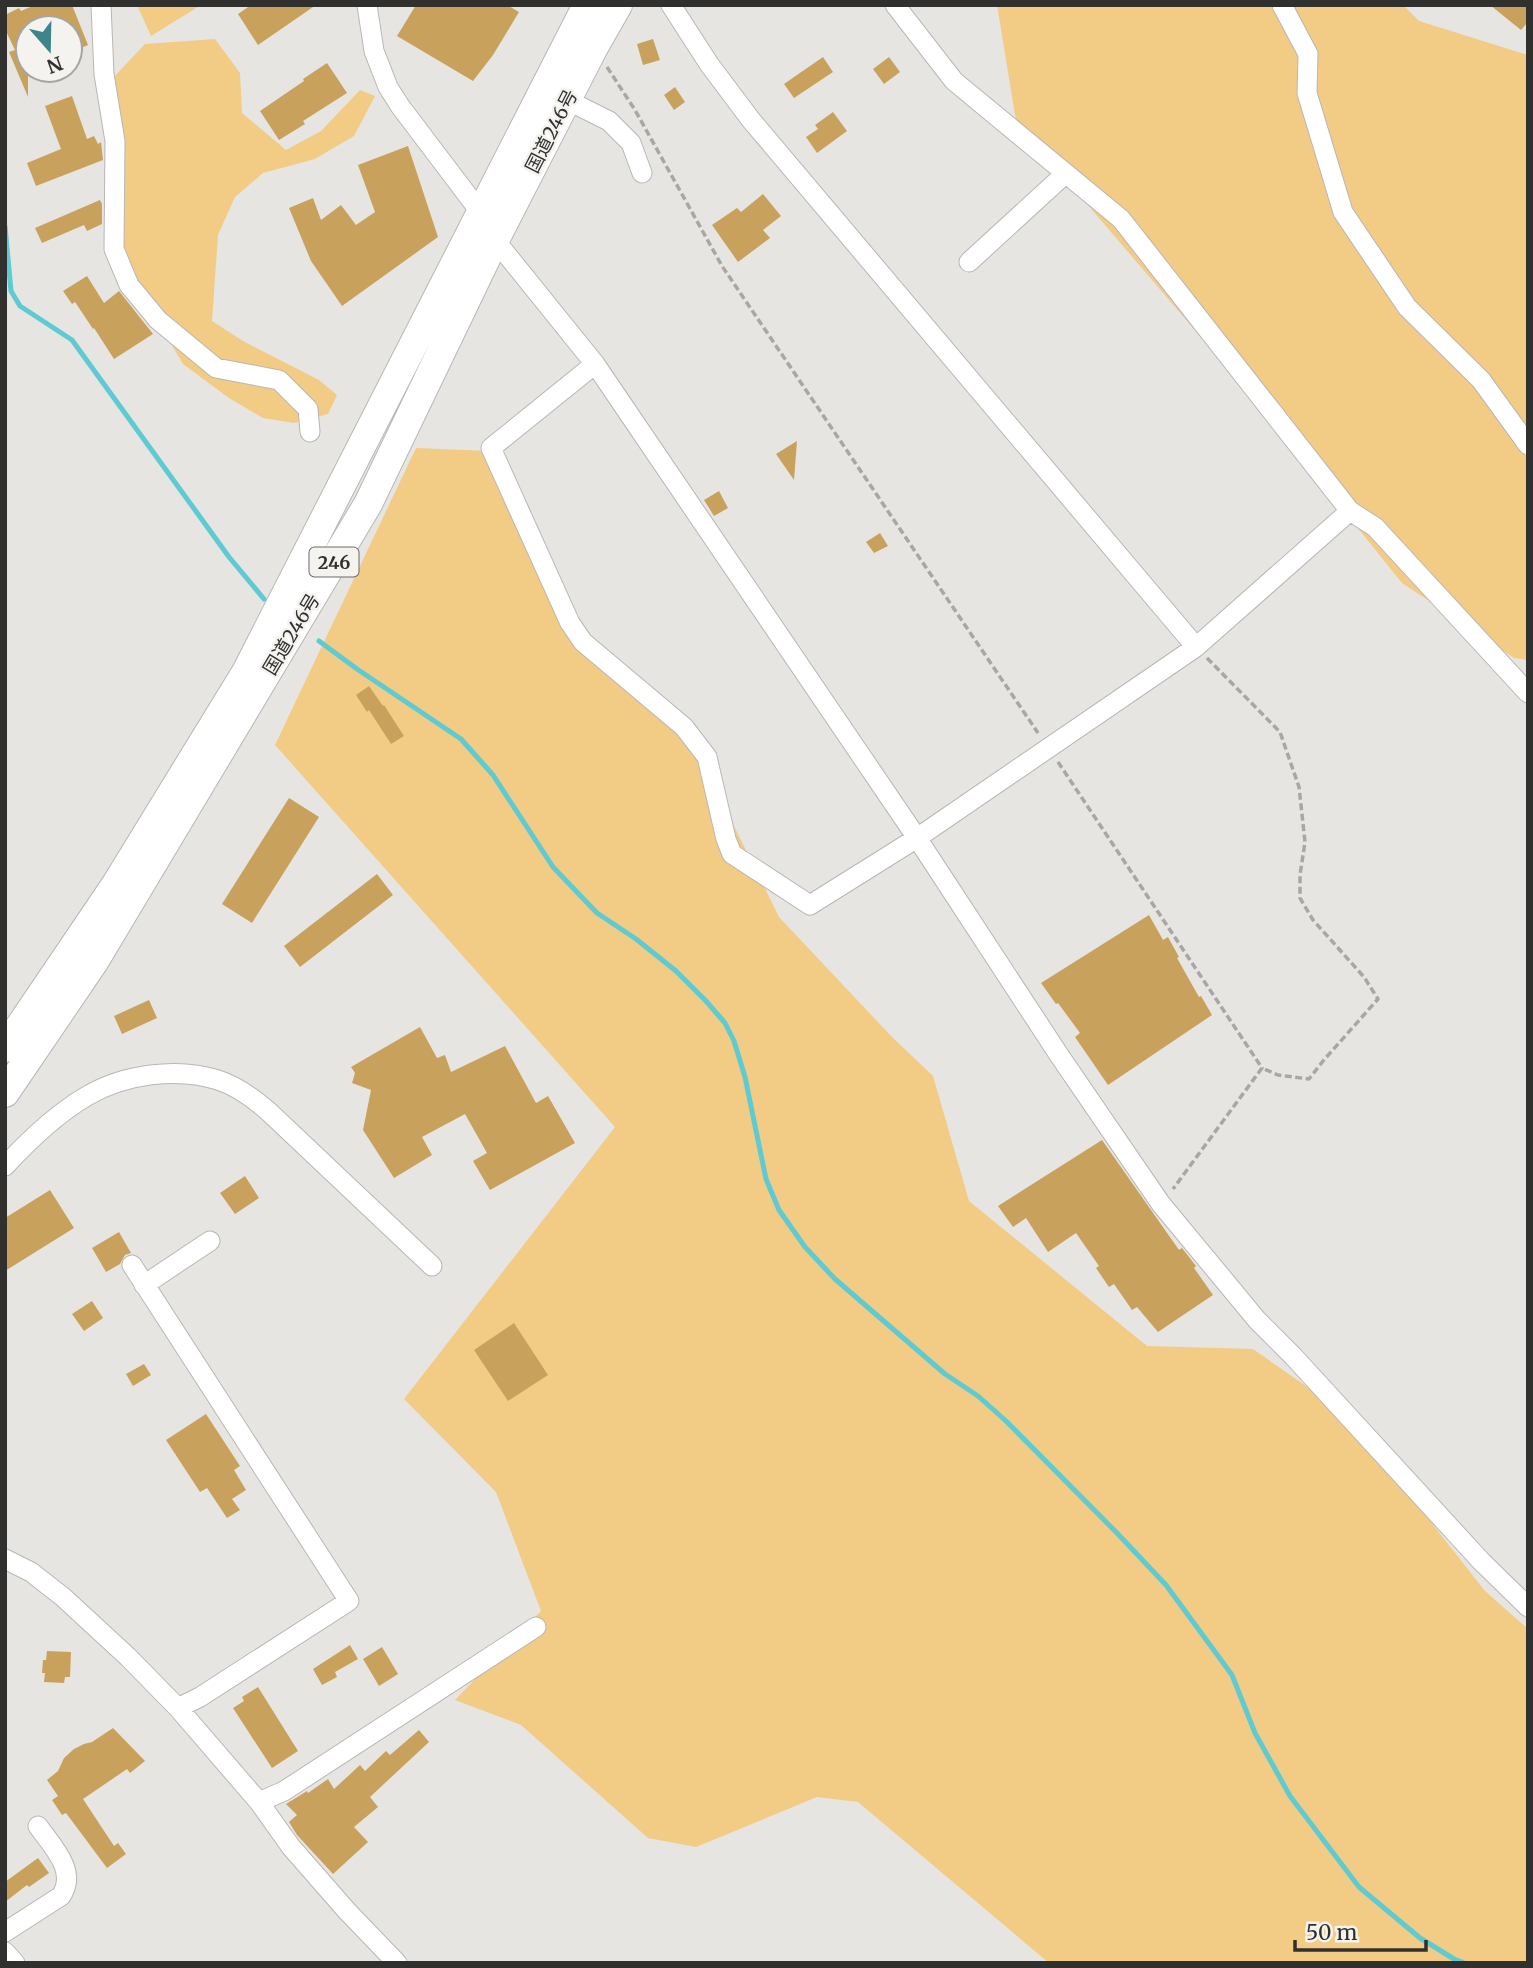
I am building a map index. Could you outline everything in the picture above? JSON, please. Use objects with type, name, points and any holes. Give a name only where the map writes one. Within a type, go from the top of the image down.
[{"type":"highway","name":"国道246号","points":[[5,1048],[116,884],[246,672],[587,5]]},
{"type":"highway","name":"国道246号","points":[[5,1093],[94,962],[368,505],[495,240],[618,5]]},
{"type":"street","points":[[101,5],[104,74],[115,141],[114,249],[129,285],[158,320],[216,368],[279,380],[308,409],[310,432]]},
{"type":"street","points":[[367,5],[374,51],[388,87],[400,106],[481,213],[495,240],[595,364],[917,838],[1059,1055],[1161,1204],[1257,1320],[1481,1561],[1528,1607]]},
{"type":"street","points":[[671,5],[709,64],[751,120],[1196,647]]},
{"type":"street","points":[[895,5],[954,81],[1121,219],[1350,511],[1375,527],[1528,693]]},
{"type":"street","points":[[1282,5],[1308,54],[1307,93],[1343,212],[1407,307],[1481,380],[1528,446]]},
{"type":"street","points":[[567,100],[609,121],[631,143],[642,173]]},
{"type":"street","points":[[969,262],[1065,174]]},
{"type":"street","points":[[595,364],[491,448],[570,623],[583,642],[684,727],[707,757],[732,854],[810,905],[917,838],[1196,647],[1350,511]]},
{"type":"street","points":[[5,1166],[55,1117],[89,1094],[113,1084],[160,1073],[196,1075],[219,1080],[248,1094],[268,1111],[432,1266]]},
{"type":"street","points":[[144,1284],[210,1241]]},
{"type":"street","points":[[132,1265],[349,1601],[200,1697],[178,1708]]},
{"type":"street","points":[[5,1559],[31,1572],[63,1597],[178,1708],[259,1802],[291,1847],[397,1963]]},
{"type":"street","points":[[259,1802],[284,1791],[536,1627]]},
{"type":"street","points":[[5,1932],[61,1896],[67,1883],[62,1861],[38,1826]]},
{"type":"street","points":[[5,1952],[15,1963]]},
{"type":"path","points":[[594,47],[635,110],[722,266],[1049,748],[1262,1069],[1309,1079],[1378,999],[1364,977],[1313,920],[1300,898],[1304,842],[1299,787],[1280,732],[1196,647]]},
{"type":"path","points":[[1161,1204],[1262,1069]]},
{"type":"shaded area","points":[[137,5],[201,5],[151,36]]},
{"type":"shaded area","points":[[997,5],[1403,5],[1419,21],[1528,55],[1528,660],[1514,658],[1402,583],[1258,404],[1016,121]]},
{"type":"shaded area","points":[[215,39],[240,73],[242,113],[286,150],[321,131],[360,90],[375,96],[354,136],[315,159],[263,173],[235,197],[218,235],[212,321],[243,341],[319,380],[337,395],[328,414],[294,423],[263,418],[229,398],[183,364],[114,249],[111,80],[145,44]]},
{"type":"shaded area","points":[[416,448],[489,451],[574,628],[696,749],[779,917],[891,1036],[933,1076],[969,1201],[1147,1346],[1253,1349],[1346,1414],[1485,1591],[1528,1629],[1528,1963],[1049,1963],[858,1802],[817,1797],[696,1847],[648,1838],[521,1725],[455,1700],[541,1611],[496,1492],[404,1399],[615,1127],[275,745]]},
{"type":"building","points":[[35,5],[72,5],[76,14],[14,14],[14,48],[5,29],[5,15],[19,8],[21,11]]},
{"type":"building","points":[[251,5],[316,5],[258,45],[238,14]]},
{"type":"building","points":[[416,5],[507,5],[519,12],[493,55],[473,81],[397,36]]},
{"type":"building","points":[[1490,5],[1528,5],[1528,22],[1521,30]]},
{"type":"building","points":[[653,39],[660,60],[643,65],[637,44]]},
{"type":"building","points":[[14,50],[14,64],[9,52]]},
{"type":"building","points":[[823,57],[833,72],[794,98],[784,84]]},
{"type":"building","points":[[889,57],[900,72],[884,84],[873,69]]},
{"type":"building","points":[[327,63],[347,93],[279,140],[260,111]]},
{"type":"building","points":[[23,84],[28,84],[28,97]]},
{"type":"building","points":[[675,87],[685,102],[674,110],[664,95]]},
{"type":"building","points":[[72,96],[87,139],[94,136],[98,144],[101,142],[103,160],[36,186],[27,163],[61,149],[45,106]]},
{"type":"building","points":[[833,112],[847,131],[817,153],[806,137],[818,129],[815,125]]},
{"type":"building","points":[[408,146],[438,237],[342,306],[311,261],[289,208],[313,198],[321,220],[341,205],[356,225],[375,212],[358,165]]},
{"type":"building","points":[[763,194],[781,216],[763,230],[770,238],[738,262],[712,225],[737,208],[741,212]]},
{"type":"building","points":[[100,200],[102,224],[87,231],[84,225],[42,243],[35,228]]},
{"type":"building","points":[[87,276],[104,303],[119,291],[153,334],[114,359],[75,302],[72,304],[63,291]]},
{"type":"building","points":[[797,441],[794,480],[776,454]]},
{"type":"building","points":[[719,491],[728,508],[714,516],[704,500]]},
{"type":"building","points":[[880,533],[888,546],[874,553],[866,542]]},
{"type":"building","points":[[369,686],[404,736],[391,744],[356,695]]},
{"type":"building","points":[[289,798],[319,817],[252,923],[222,904]]},
{"type":"building","points":[[377,874],[393,895],[300,967],[284,946]]},
{"type":"building","points":[[1149,915],[1163,940],[1168,937],[1199,997],[1201,996],[1212,1015],[1108,1085],[1075,1037],[1080,1033],[1041,983]]},
{"type":"building","points":[[149,1000],[157,1018],[122,1034],[114,1016]]},
{"type":"building","points":[[420,1027],[437,1058],[445,1055],[451,1072],[505,1046],[536,1103],[548,1096],[575,1143],[490,1190],[473,1161],[487,1153],[465,1114],[422,1137],[432,1155],[394,1178],[363,1130],[371,1090],[352,1083],[355,1073],[351,1067]]},
{"type":"building","points":[[1102,1140],[1179,1250],[1182,1248],[1196,1266],[1194,1268],[1213,1295],[1158,1332],[1137,1307],[1132,1310],[1114,1284],[1109,1287],[1096,1268],[1099,1266],[1076,1233],[1048,1252],[1026,1218],[1013,1227],[998,1206]]},
{"type":"building","points":[[245,1176],[259,1198],[235,1214],[220,1193]]},
{"type":"building","points":[[50,1190],[74,1228],[5,1271],[5,1218]]},
{"type":"building","points":[[119,1232],[131,1253],[125,1255],[120,1264],[106,1272],[92,1248]]},
{"type":"building","points":[[92,1301],[103,1318],[84,1331],[72,1314]]},
{"type":"building","points":[[514,1323],[548,1375],[508,1401],[474,1350]]},
{"type":"building","points":[[144,1364],[151,1375],[133,1386],[126,1374]]},
{"type":"building","points":[[206,1414],[240,1466],[234,1470],[246,1490],[232,1499],[240,1510],[227,1518],[207,1488],[200,1492],[166,1440]]},
{"type":"building","points":[[350,1645],[358,1659],[335,1672],[337,1677],[322,1685],[313,1669]]},
{"type":"building","points":[[382,1647],[398,1674],[379,1686],[363,1659]]},
{"type":"building","points":[[47,1651],[71,1652],[70,1677],[65,1677],[64,1683],[44,1682],[43,1660],[46,1660]]},
{"type":"building","points":[[258,1687],[298,1751],[272,1768],[233,1708],[244,1701],[242,1697]]},
{"type":"building","points":[[113,1728],[145,1761],[130,1773],[127,1769],[83,1799],[114,1846],[118,1843],[126,1854],[107,1868],[66,1813],[62,1815],[52,1800],[58,1796],[47,1780],[58,1771],[64,1758],[74,1749],[92,1742]]},
{"type":"building","points":[[419,1730],[429,1742],[370,1797],[378,1807],[354,1827],[368,1842],[333,1874],[297,1835],[289,1822],[297,1815],[286,1804],[328,1779],[334,1789],[360,1765],[365,1771],[386,1751],[390,1755]]},
{"type":"building","points":[[38,1858],[49,1873],[5,1902],[5,1882]]},
{"type":"waterway","points":[[5,226],[11,291],[20,306],[72,340],[229,557],[264,599]]},
{"type":"waterway","points":[[319,641],[461,739],[493,775],[553,867],[597,913],[636,939],[676,971],[706,1001],[725,1023],[734,1041],[745,1077],[766,1179],[779,1210],[805,1247],[835,1279],[945,1374],[978,1396],[1006,1421],[1166,1585],[1232,1675],[1255,1733],[1290,1796],[1359,1887],[1420,1938],[1464,1963]]}]
